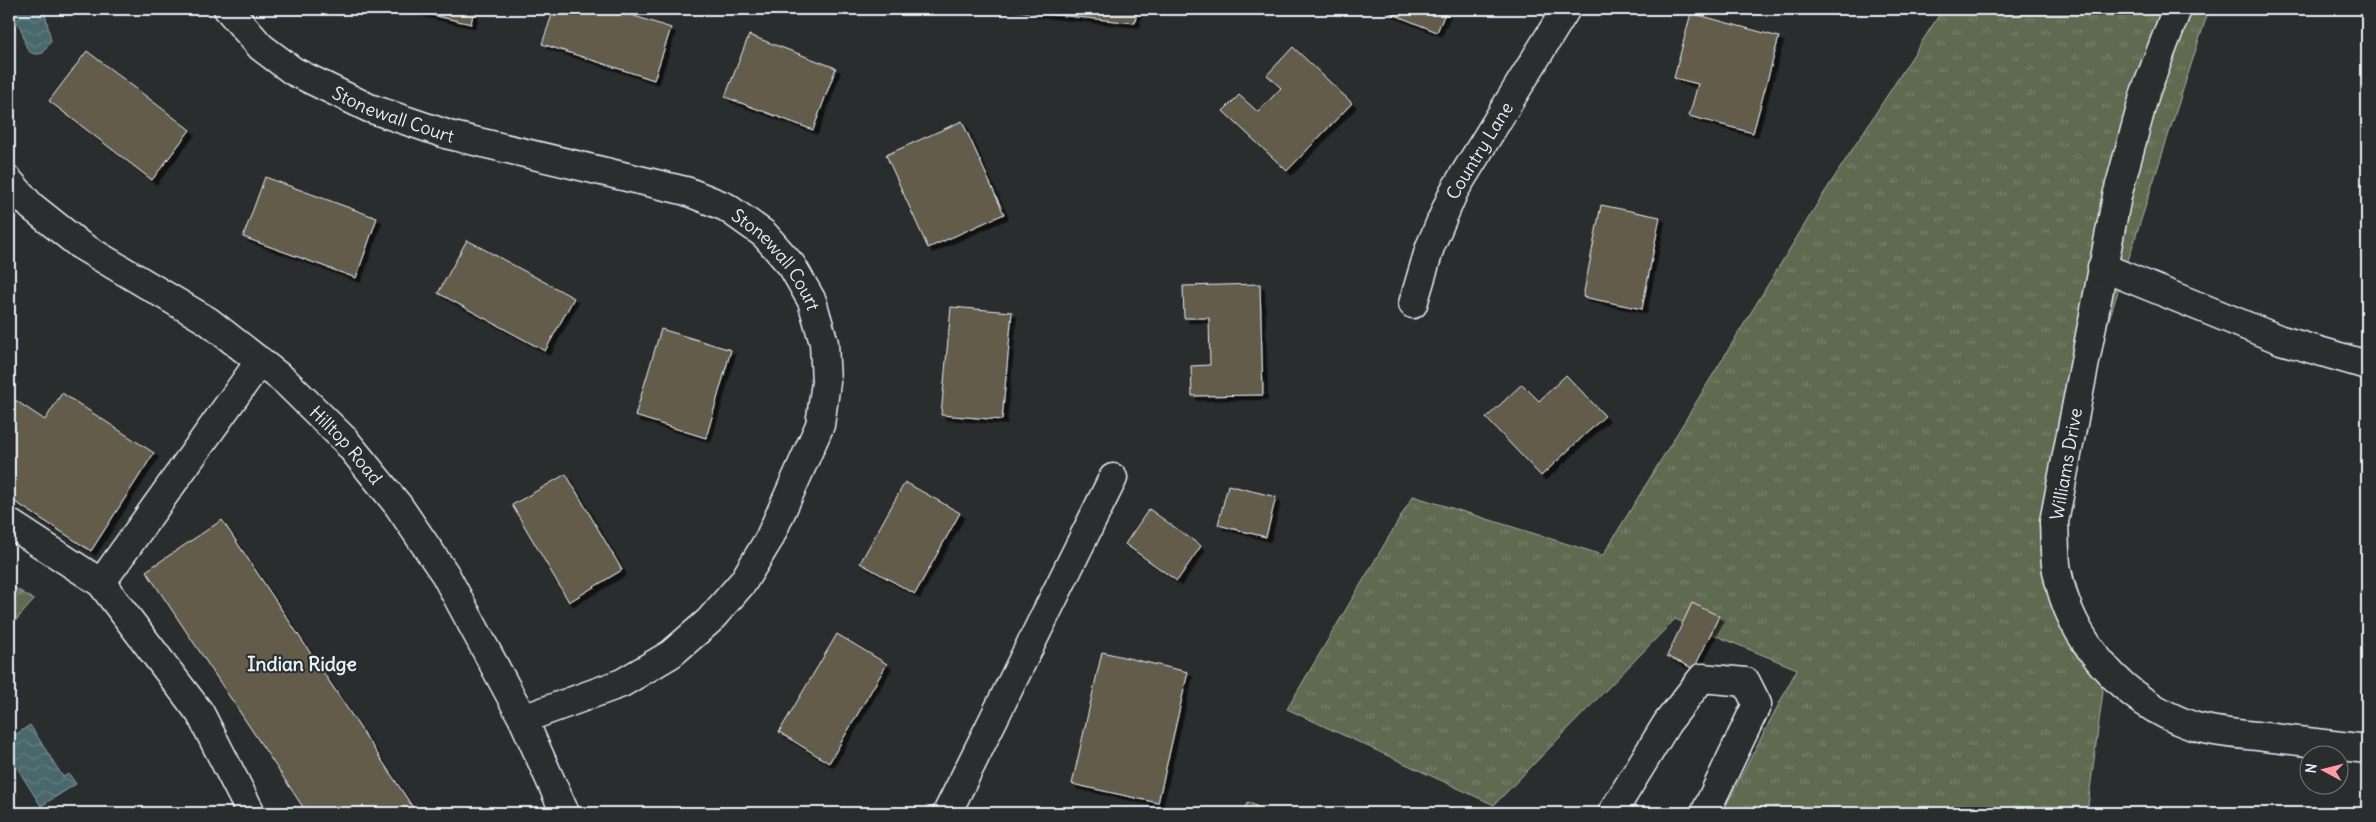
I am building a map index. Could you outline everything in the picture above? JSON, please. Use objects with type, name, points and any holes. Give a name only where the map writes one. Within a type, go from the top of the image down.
[{"type":"street","name":"Stonewall Court","points":[[228,9],[261,47],[293,71],[369,108],[448,136],[686,191],[726,207],[764,234],[792,266],[812,302],[824,343],[826,382],[820,425],[769,539],[742,582],[709,621],[670,654],[622,683],[523,719]]},
{"type":"street","name":"Country Lane","points":[[1413,304],[1430,247],[1454,191],[1566,9]]},
{"type":"street","name":"Williams Drive","points":[[2177,9],[2145,93],[2116,196],[2054,522],[2057,570],[2067,607],[2087,647],[2114,678],[2149,706],[2190,724],[2226,733],[2367,749]]},
{"type":"street","name":"Hilltop Road","points":[[9,181],[32,206],[80,245],[208,321],[260,361],[285,381],[345,440],[398,504],[444,574],[523,719],[565,813]]},
{"type":"street","points":[[2102,267],[2281,340],[2367,365]]},
{"type":"street","points":[[101,584],[260,361]]},
{"type":"street","points":[[947,813],[1113,478]]},
{"type":"street","points":[[9,523],[101,584],[200,713],[251,813]]},
{"type":"street","points":[[1612,813],[1666,723],[1702,678],[1746,682],[1757,704],[1705,813]]},
{"type":"green space","points":[[1943,9],[2209,9],[2053,493],[2103,691],[2087,813],[1722,813],[1797,669],[1675,619],[1494,805],[1287,709],[1413,496],[1603,555],[1819,201]]},
{"type":"green space","points":[[9,584],[34,600],[9,628]]},
{"type":"water","points":[[9,9],[40,9],[45,13],[51,41],[43,53],[37,54],[29,51],[20,27],[9,15]]},
{"type":"water","points":[[30,725],[63,777],[69,774],[76,784],[41,806],[9,755],[9,739]]},
{"type":"building","points":[[406,9],[474,9],[471,24]]},
{"type":"building","points":[[554,9],[613,9],[671,28],[654,80],[542,44]]},
{"type":"building","points":[[998,9],[1137,9],[1135,23]]},
{"type":"building","points":[[1380,9],[1447,9],[1437,32]]},
{"type":"building","points":[[1691,13],[1779,37],[1753,133],[1689,116],[1698,84],[1674,78]]},
{"type":"building","points":[[749,35],[836,68],[813,130],[725,97]]},
{"type":"building","points":[[1293,47],[1352,103],[1287,171],[1223,111],[1239,95],[1258,112],[1281,88],[1267,75]]},
{"type":"building","points":[[87,51],[190,130],[152,180],[49,101]]},
{"type":"building","points":[[962,121],[1004,214],[928,248],[886,155]]},
{"type":"building","points":[[265,177],[377,218],[356,278],[243,237]]},
{"type":"building","points":[[1601,205],[1660,217],[1642,309],[1583,297]]},
{"type":"building","points":[[467,240],[574,298],[545,351],[438,293]]},
{"type":"building","points":[[1260,284],[1263,395],[1192,396],[1191,366],[1210,365],[1209,318],[1184,318],[1183,286]]},
{"type":"building","points":[[951,307],[1012,312],[1002,420],[941,415]]},
{"type":"building","points":[[661,329],[731,350],[706,438],[635,416]]},
{"type":"building","points":[[1566,375],[1605,416],[1541,476],[1486,418],[1522,384],[1539,401]]},
{"type":"building","points":[[62,393],[154,453],[91,551],[9,498],[9,396],[45,420]]},
{"type":"building","points":[[566,474],[622,570],[569,602],[512,505]]},
{"type":"building","points":[[905,482],[960,513],[915,594],[860,563]]},
{"type":"building","points":[[1228,485],[1276,497],[1266,537],[1218,525]]},
{"type":"building","points":[[1149,509],[1201,546],[1177,581],[1125,544]]},
{"type":"building","points":[[222,520],[416,812],[307,813],[146,571]]},
{"type":"building","points":[[1692,603],[1719,616],[1694,669],[1667,656]]},
{"type":"building","points":[[837,634],[887,664],[829,763],[779,732]]},
{"type":"building","points":[[1102,652],[1188,672],[1158,803],[1072,784]]},
{"type":"building","points":[[1248,802],[1269,813],[1242,813]]},
{"type":"district","name":"Indian Ridge","points":[[302,664]]}]
